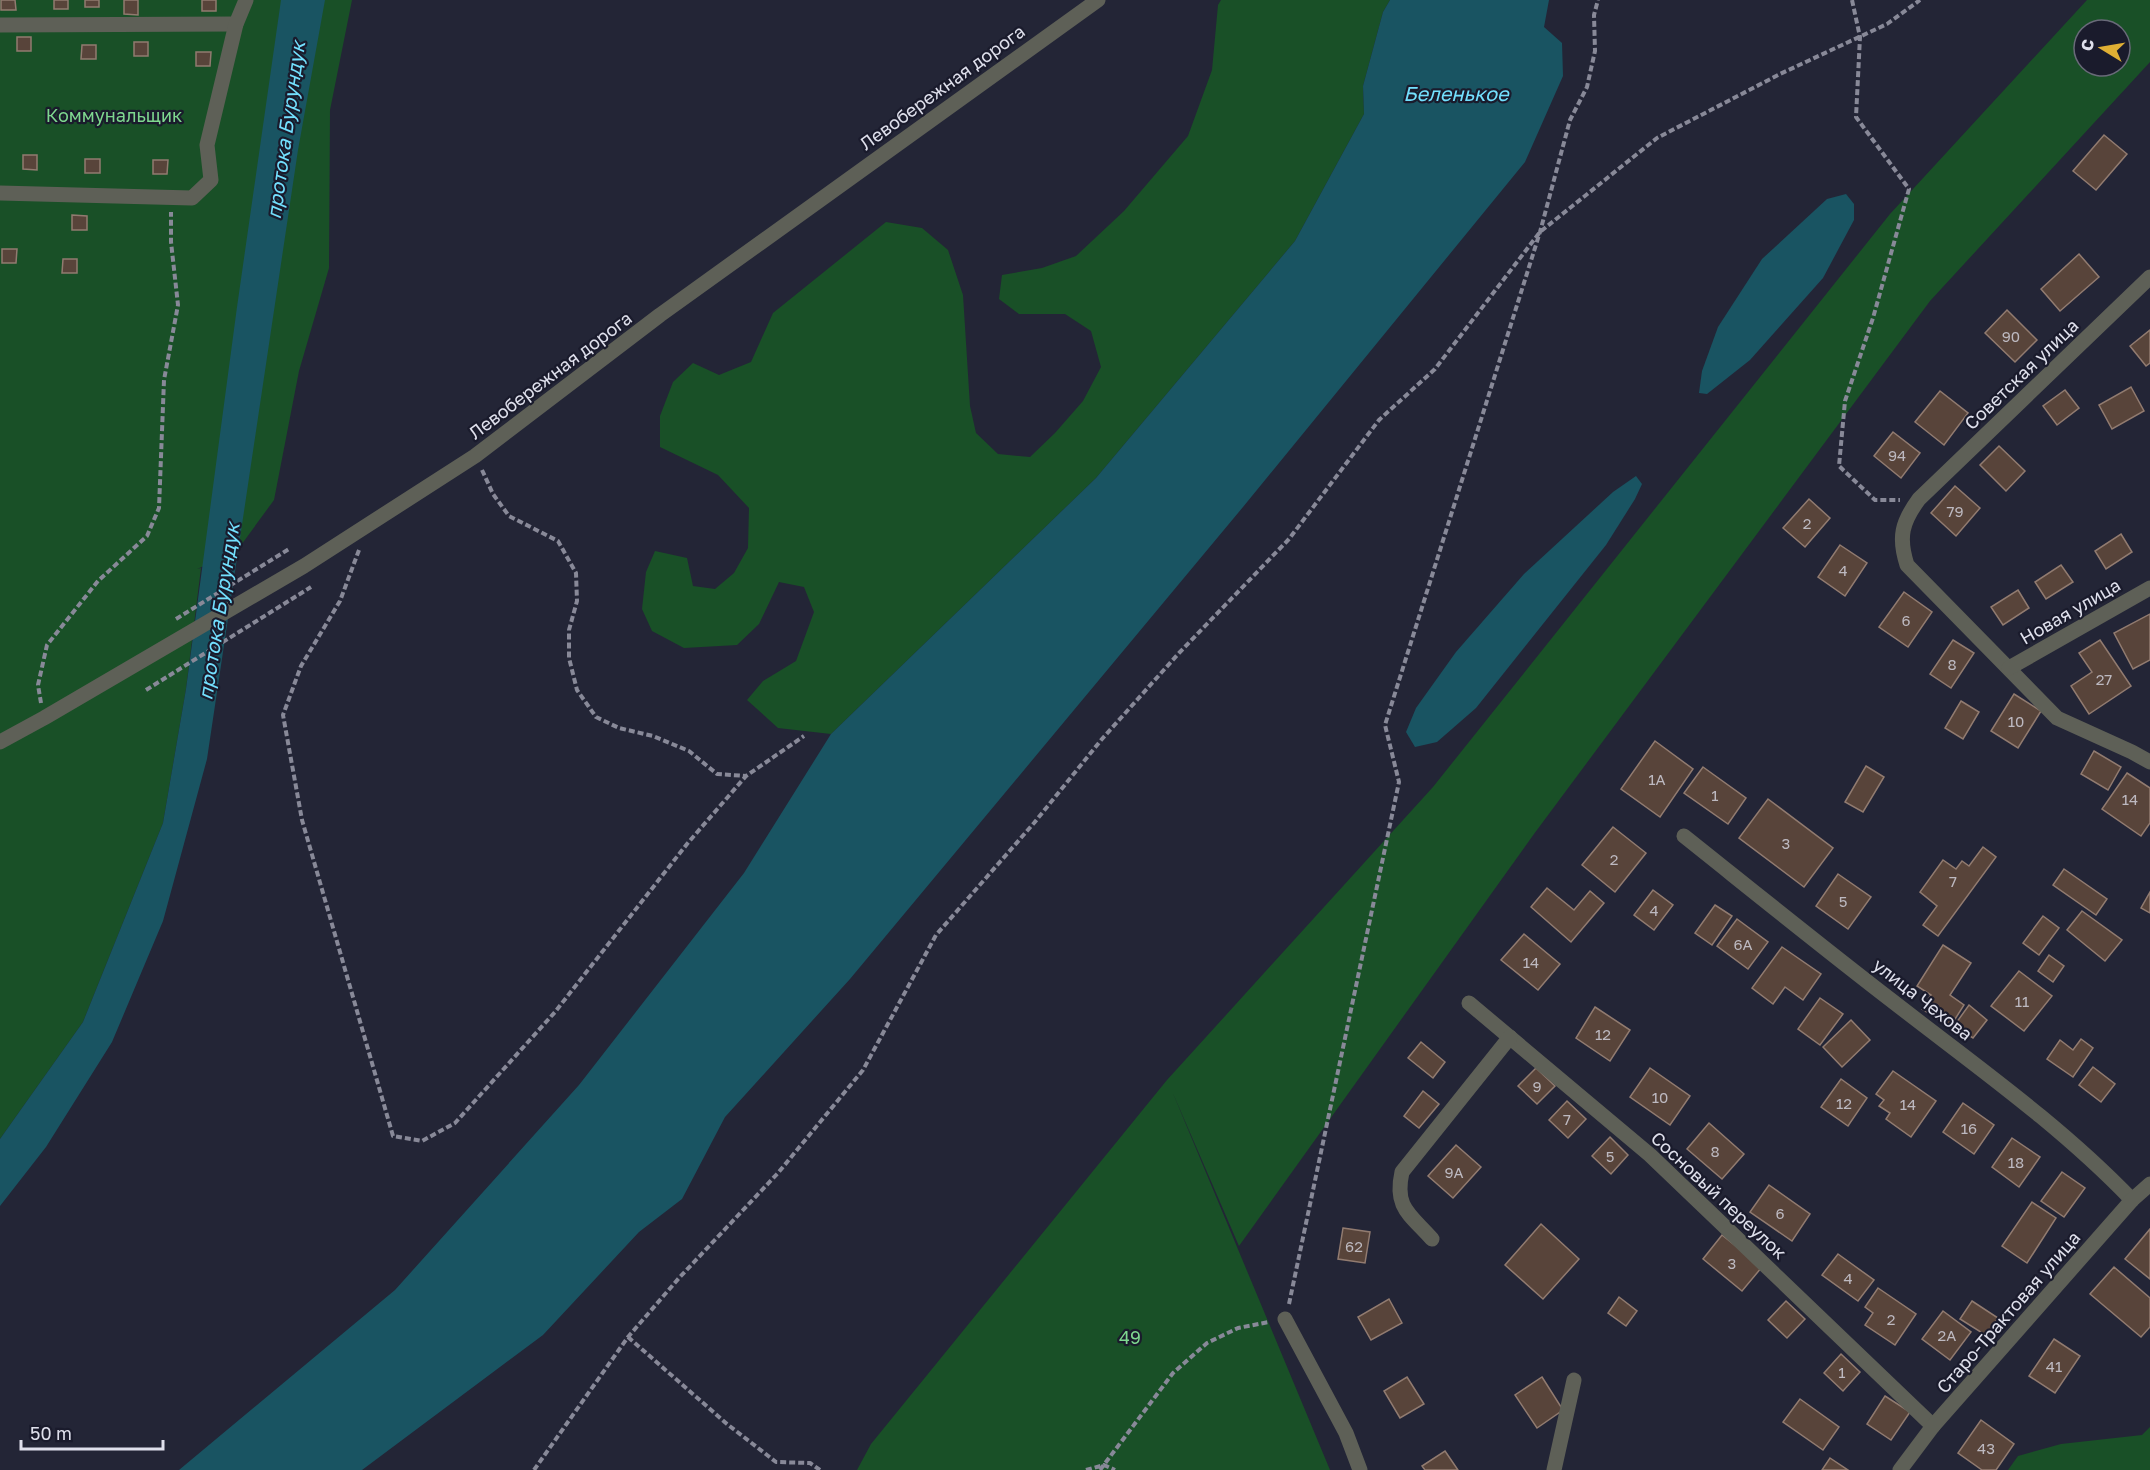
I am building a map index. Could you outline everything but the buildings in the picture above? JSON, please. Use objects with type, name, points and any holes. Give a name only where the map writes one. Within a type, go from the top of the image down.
[{"type":"street","points":[[0,193],[192,198],[211,180],[207,146],[237,24],[246,0]]},
{"type":"street","name":"Левобережная дорога","points":[[0,742],[304,566],[475,456],[660,315],[1098,0]]},
{"type":"street","points":[[0,25],[237,24]]},
{"type":"street","name":"Советская улица","points":[[2149,280],[1919,499],[1908,514],[1902,532],[1902,550],[1907,565],[2057,718],[2150,762]]},
{"type":"street","name":"Новая улица","points":[[2009,668],[2150,588]]},
{"type":"street","name":"улица Чехова","points":[[1684,836],[1889,999],[2040,1115],[2095,1162],[2132,1200]]},
{"type":"street","name":"Сосновый переулок","points":[[1469,1003],[1650,1155],[1933,1426]]},
{"type":"street","points":[[1432,1239],[1401,1204],[1399,1188],[1402,1172],[1510,1037]]},
{"type":"street","name":"Старо-Трактовая улица","points":[[1900,1470],[1933,1426],[2132,1200],[2150,1184]]},
{"type":"street","points":[[1285,1319],[1346,1433],[1360,1470]]},
{"type":"street","points":[[1554,1470],[1574,1380]]},
{"type":"path","points":[[1100,1470],[1173,1373],[1207,1343],[1238,1328],[1285,1319],[1399,782],[1385,724],[1540,232],[1570,120],[1587,87],[1595,51],[1594,15],[1598,0]]},
{"type":"path","points":[[1852,0],[1860,37],[1856,117],[1910,189],[1873,318],[1845,401],[1839,466],[1875,500],[1919,499]]},
{"type":"path","points":[[534,1470],[628,1337],[679,1278],[778,1173],[863,1070],[936,935],[1034,823],[1101,740],[1179,653],[1289,540],[1379,420],[1435,369],[1540,232],[1657,138],[1780,74],[1887,24],[1920,0]]},
{"type":"path","points":[[44,718],[38,685],[47,645],[98,581],[147,536],[159,508],[164,380],[178,304],[171,242],[171,196]]},
{"type":"path","points":[[475,456],[493,494],[509,516],[558,541],[576,573],[577,601],[569,630],[568,658],[577,690],[596,717],[619,728],[653,736],[689,751],[717,774],[746,776]]},
{"type":"path","points":[[369,524],[340,601],[301,666],[283,715],[302,820],[393,1136],[422,1141],[455,1123],[555,1012],[687,844],[746,776],[804,736]]},
{"type":"path","points":[[171,622],[290,549]]},
{"type":"path","points":[[146,690],[311,587]]},
{"type":"path","points":[[628,1337],[727,1424],[776,1462],[810,1463],[820,1470]]},
{"type":"path","points":[[1086,1470],[1104,1465],[1115,1470]]},
{"type":"green space","name":"Коммунальщик","points":[[0,0],[352,0],[330,110],[329,268],[299,371],[274,500],[236,552],[197,569],[201,568],[186,689],[163,823],[83,1022],[0,1139]]},
{"type":"green space","points":[[1221,0],[1390,0],[1383,12],[1363,86],[1364,114],[1295,241],[1096,478],[831,734],[778,728],[747,700],[763,681],[796,661],[814,612],[804,587],[779,582],[759,624],[737,645],[684,648],[652,631],[642,609],[646,572],[655,551],[687,558],[693,586],[715,589],[734,573],[748,548],[749,508],[718,475],[660,447],[660,416],[673,382],[693,363],[719,375],[751,362],[773,313],[886,222],[922,228],[948,250],[963,295],[970,406],[976,433],[998,454],[1030,457],[1083,401],[1101,367],[1091,331],[1065,314],[1019,314],[999,299],[1002,275],[1042,268],[1076,256],[1124,211],[1188,136],[1212,70],[1218,5]]},
{"type":"green space","name":"49","points":[[2087,0],[2150,0],[2150,62],[1930,301],[1534,834],[1239,1246],[1172,1091],[1330,1470],[857,1470],[871,1444],[1167,1080],[1433,787],[1890,214]]},
{"type":"green space","points":[[2150,1427],[2150,1470],[2008,1470],[2018,1456],[2061,1444],[2142,1435]]},
{"type":"water","name":"протока Бурундук","points":[[281,0],[325,0],[298,150],[207,759],[163,921],[112,1042],[46,1147],[0,1206],[0,1139],[83,1022],[163,823],[186,689]]},
{"type":"water","name":"Беленькое","points":[[1390,0],[1549,0],[1544,27],[1562,43],[1563,76],[1525,162],[1243,507],[850,979],[725,1117],[682,1199],[639,1232],[543,1335],[362,1470],[179,1470],[395,1290],[579,1085],[744,873],[831,734],[1096,478],[1295,241],[1364,114],[1363,86],[1383,12]]},
{"type":"water","points":[[1846,194],[1854,204],[1854,220],[1823,278],[1750,360],[1707,394],[1699,393],[1702,371],[1718,327],[1762,259],[1827,199]]},
{"type":"water","points":[[1636,476],[1642,484],[1606,545],[1476,708],[1437,742],[1415,747],[1406,732],[1416,708],[1456,652],[1524,574],[1613,492]]}]
